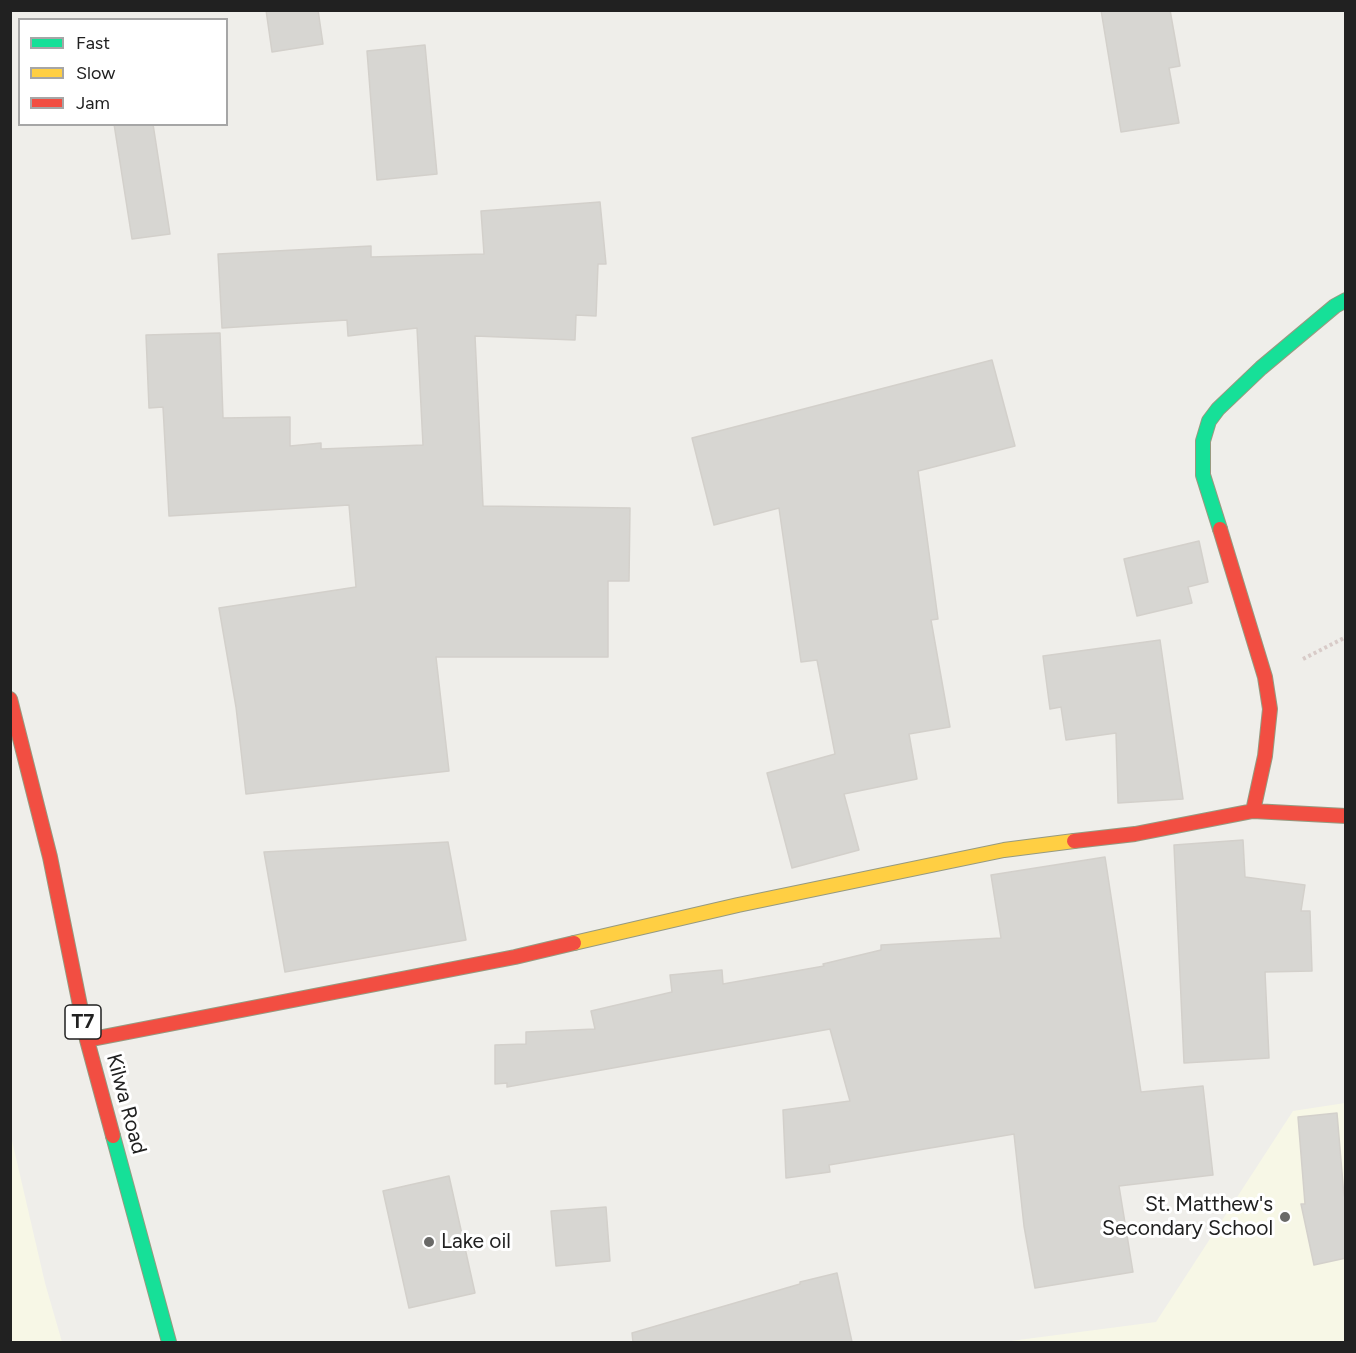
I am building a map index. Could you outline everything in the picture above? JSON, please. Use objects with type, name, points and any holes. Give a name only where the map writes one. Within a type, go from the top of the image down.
[{"type":"main road","points":[[1253,811],[1265,756],[1270,709],[1265,677],[1203,475],[1201,457],[1204,432],[1216,411],[1266,362],[1335,306],[1346,300]]},
{"type":"main road","name":"Kilwa Road","points":[[10,699],[50,857],[87,1040],[169,1342]]},
{"type":"main road","points":[[87,1040],[515,957],[738,905],[1004,850],[1135,834],[1253,811],[1346,816]]},
{"type":"shaded area","name":"St. Matthew's Secondary School","points":[[1345,1103],[1345,1342],[1003,1342],[1156,1322],[1293,1111]]},
{"type":"shaded area","points":[[10,1132],[45,1283],[62,1342],[11,1342]]},
{"type":"building","points":[[266,10],[318,10],[323,44],[272,52]]},
{"type":"building","points":[[1101,10],[1170,10],[1180,66],[1169,68],[1179,123],[1121,132]]},
{"type":"building","points":[[425,45],[437,174],[377,180],[367,51]]},
{"type":"building","points":[[114,126],[153,126],[170,234],[132,239]]},
{"type":"building","points":[[600,202],[606,264],[598,264],[596,316],[576,315],[575,340],[475,336],[483,506],[630,508],[629,581],[608,581],[608,657],[436,657],[449,771],[246,794],[236,707],[219,608],[356,587],[349,505],[169,516],[163,407],[149,408],[146,335],[220,333],[223,418],[290,417],[290,446],[321,443],[321,449],[423,445],[417,328],[348,336],[347,320],[222,328],[218,254],[371,246],[371,257],[484,254],[481,211]]},
{"type":"building","points":[[992,360],[1015,446],[918,471],[938,619],[931,620],[950,727],[909,734],[917,779],[844,794],[859,850],[792,868],[767,773],[835,754],[817,660],[801,662],[779,508],[714,525],[692,438]]},
{"type":"building","points":[[1199,541],[1208,582],[1188,587],[1192,603],[1137,616],[1124,559]]},
{"type":"building","points":[[1160,640],[1183,799],[1118,803],[1116,733],[1066,740],[1061,707],[1050,709],[1043,656]]},
{"type":"building","points":[[1243,840],[1245,877],[1305,885],[1301,911],[1310,911],[1312,971],[1265,972],[1269,1058],[1184,1063],[1174,845]]},
{"type":"building","points":[[448,842],[466,940],[285,972],[264,852]]},
{"type":"building","points":[[1105,857],[1141,1092],[1203,1086],[1213,1175],[1119,1186],[1133,1272],[1035,1288],[1024,1226],[1014,1134],[829,1165],[830,1172],[786,1178],[783,1110],[850,1101],[830,1029],[507,1087],[507,1083],[495,1084],[495,1045],[526,1044],[526,1032],[595,1029],[591,1011],[672,992],[670,975],[722,970],[723,984],[824,966],[823,964],[881,950],[881,945],[1001,938],[991,875]]},
{"type":"building","points":[[1337,1113],[1344,1196],[1346,1196],[1346,1258],[1314,1265],[1301,1204],[1305,1204],[1298,1117]]},
{"type":"building","name":"Lake oil","points":[[449,1176],[475,1293],[409,1308],[383,1191]]},
{"type":"building","points":[[606,1207],[610,1261],[556,1266],[551,1211]]},
{"type":"building","points":[[837,1273],[852,1342],[633,1342],[632,1333]]},
{"type":"traffic: fast","points":[[1220,529],[1203,475],[1203,441],[1209,421],[1218,409],[1261,368],[1335,306],[1346,300]]},
{"type":"traffic: fast","points":[[113,1136],[169,1342]]},
{"type":"traffic: slow","points":[[574,943],[738,905],[1004,850],[1074,841]]},
{"type":"traffic: jam","points":[[1220,529],[1265,677],[1270,709],[1265,756],[1253,811]]},
{"type":"traffic: jam","points":[[10,699],[50,857],[87,1040],[113,1136]]},
{"type":"traffic: jam","points":[[1074,841],[1135,834],[1253,811],[1346,816]]},
{"type":"traffic: jam","points":[[87,1040],[515,957],[574,943]]},
{"type":"place","name":"St. Matthew's Secondary School","points":[[1285,1217]]},
{"type":"place","name":"Lake oil","points":[[429,1242]]}]
